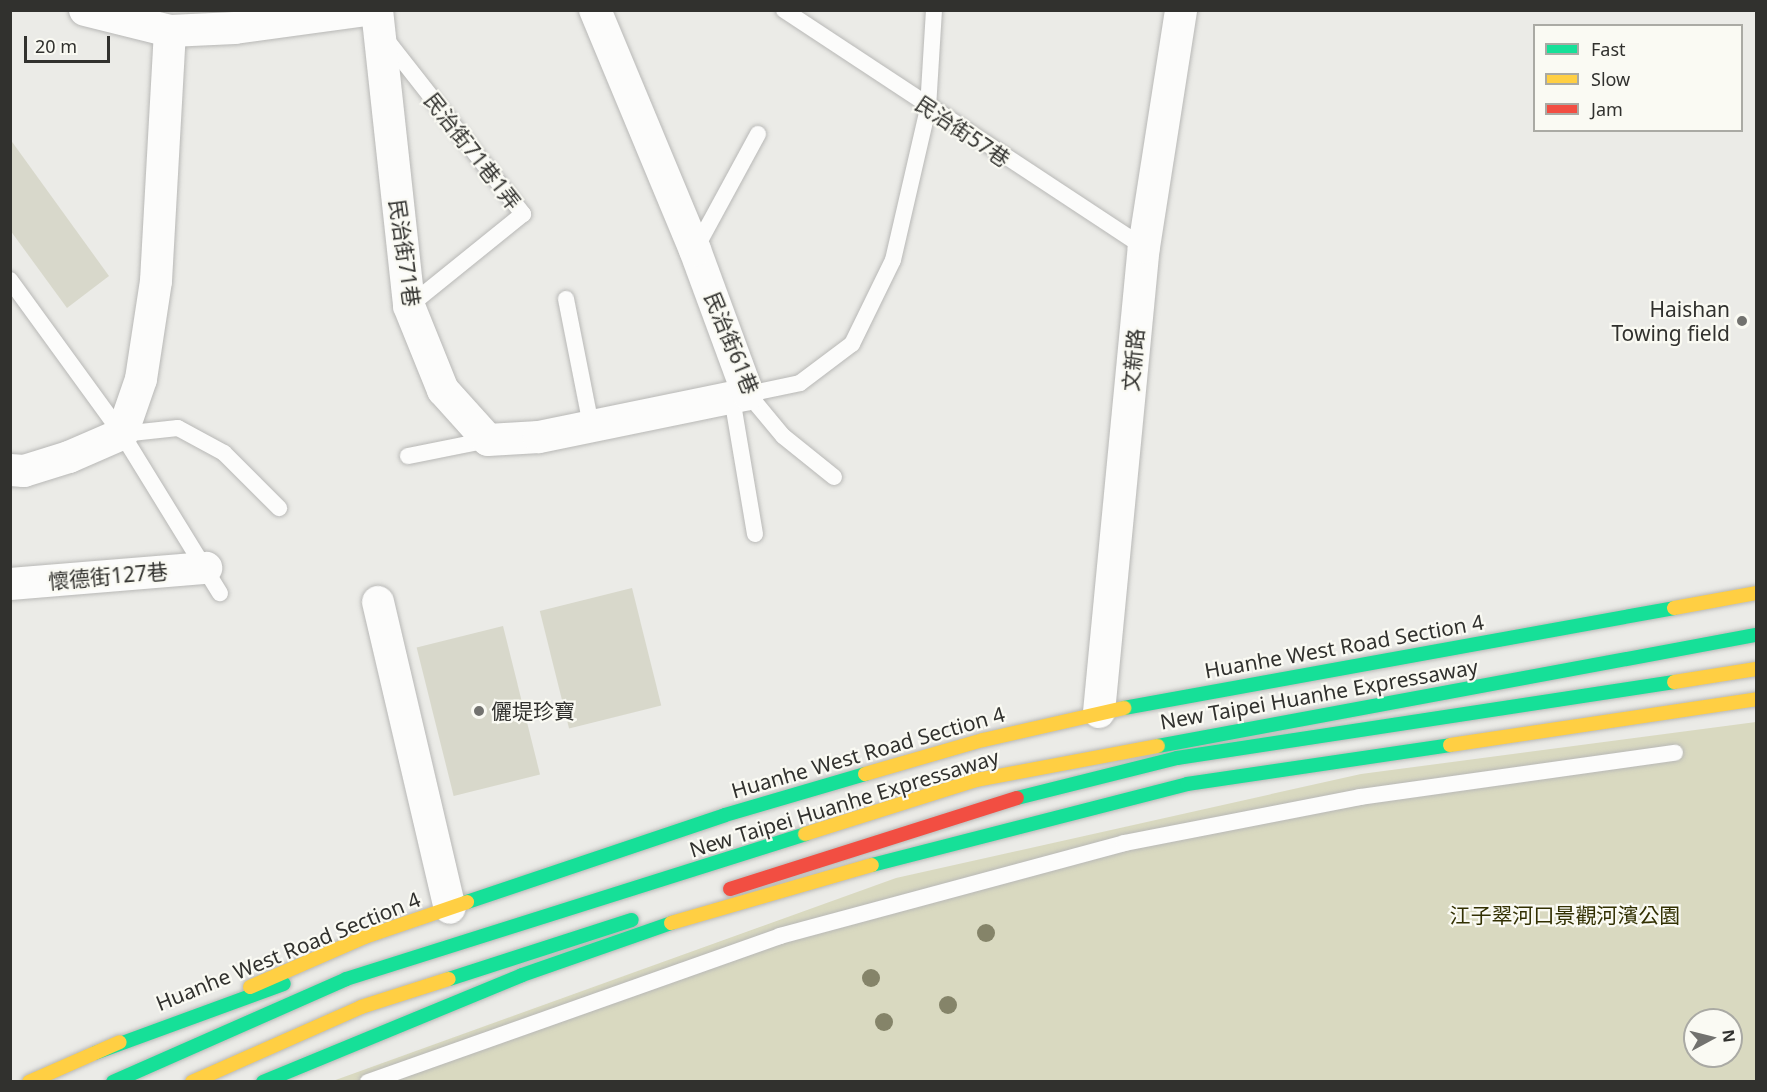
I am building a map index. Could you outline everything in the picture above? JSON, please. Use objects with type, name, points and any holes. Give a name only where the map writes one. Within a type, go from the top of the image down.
[{"type":"main road","name":"Huanhe West Road Section 4","points":[[29,1082],[365,937],[725,815],[983,740],[1099,712],[1756,594]]},
{"type":"main road","name":"New Taipei Huanhe Expressaway","points":[[113,1082],[346,979],[976,780],[1756,635]]},
{"type":"main road","points":[[721,892],[979,808],[1177,758],[1756,669]]},
{"type":"main road","points":[[263,1082],[522,975],[706,910],[945,845],[1187,784],[1756,699]]},
{"type":"main road","points":[[691,855],[836,825]]},
{"type":"main road","points":[[192,1082],[362,1007],[687,902]]},
{"type":"main road","points":[[95,1053],[357,957]]},
{"type":"street","points":[[85,10],[170,31],[374,17]]},
{"type":"street","name":"民治街61巷","points":[[595,10],[695,250],[740,396]]},
{"type":"street","name":"文新路","points":[[1099,712],[1143,247],[1180,10]]},
{"type":"street","name":"民治街71巷","points":[[374,17],[409,306],[443,390],[488,440]]},
{"type":"street","points":[[10,470],[24,471],[69,458],[122,434],[141,379],[156,281],[170,31]]},
{"type":"street","points":[[488,440],[539,437],[740,396]]},
{"type":"street","name":"懷德街127巷","points":[[10,584],[213,581]]},
{"type":"street","points":[[378,602],[450,908]]},
{"type":"lane","name":"民治街57巷","points":[[784,10],[928,108],[1143,247]]},
{"type":"lane","points":[[755,534],[740,396],[800,383],[852,344],[893,260],[928,108],[934,10]]},
{"type":"lane","name":"民治街71巷1弄","points":[[374,17],[523,214],[409,306]]},
{"type":"lane","points":[[695,250],[758,134]]},
{"type":"lane","points":[[10,280],[122,434],[213,581]]},
{"type":"lane","points":[[566,299],[591,425]]},
{"type":"lane","name":"民治街61巷","points":[[740,396],[783,436],[834,477]]},
{"type":"lane","points":[[122,434],[178,428],[224,453],[279,508]]},
{"type":"lane","points":[[408,456],[488,440]]},
{"type":"lane","points":[[368,1082],[780,936],[1124,843],[1360,797],[1675,753]]},
{"type":"green space","name":"江子翠河口景觀河濱公園","points":[[1756,722],[1756,1081],[330,1082],[896,878],[1361,774]]},
{"type":"building","points":[[10,139],[109,276],[67,308],[10,230]]},
{"type":"building","points":[[632,588],[661,705],[569,728],[540,611]]},
{"type":"building","name":"儷堤珍寶","points":[[503,626],[540,774],[454,796],[417,648]]},
{"type":"traffic: fast","points":[[1124,708],[1674,608]]},
{"type":"traffic: fast","points":[[1158,746],[1756,635]]},
{"type":"traffic: fast","points":[[1017,798],[1177,758],[1674,682]]},
{"type":"traffic: fast","points":[[872,865],[1187,784],[1450,745]]},
{"type":"traffic: fast","points":[[467,902],[725,815],[865,774]]},
{"type":"traffic: fast","points":[[113,1082],[346,979],[805,834]]},
{"type":"traffic: fast","points":[[449,979],[632,920]]},
{"type":"traffic: fast","points":[[263,1082],[522,975],[671,923]]},
{"type":"traffic: fast","points":[[95,1053],[284,984]]},
{"type":"traffic: slow","points":[[1674,608],[1756,593]]},
{"type":"traffic: slow","points":[[1674,682],[1756,669]]},
{"type":"traffic: slow","points":[[1450,745],[1756,699]]},
{"type":"traffic: slow","points":[[865,774],[983,740],[1124,708]]},
{"type":"traffic: slow","points":[[805,834],[976,780],[1158,746]]},
{"type":"traffic: slow","points":[[671,923],[872,865]]},
{"type":"traffic: slow","points":[[250,987],[365,937],[467,902]]},
{"type":"traffic: slow","points":[[192,1082],[361,1007],[449,979]]},
{"type":"traffic: slow","points":[[29,1082],[120,1042]]},
{"type":"traffic: jam","points":[[730,889],[1017,798]]},
{"type":"place","name":"Haishan Towing field","points":[[1742,321]]},
{"type":"place","name":"儷堤珍寶","points":[[479,711]]}]
